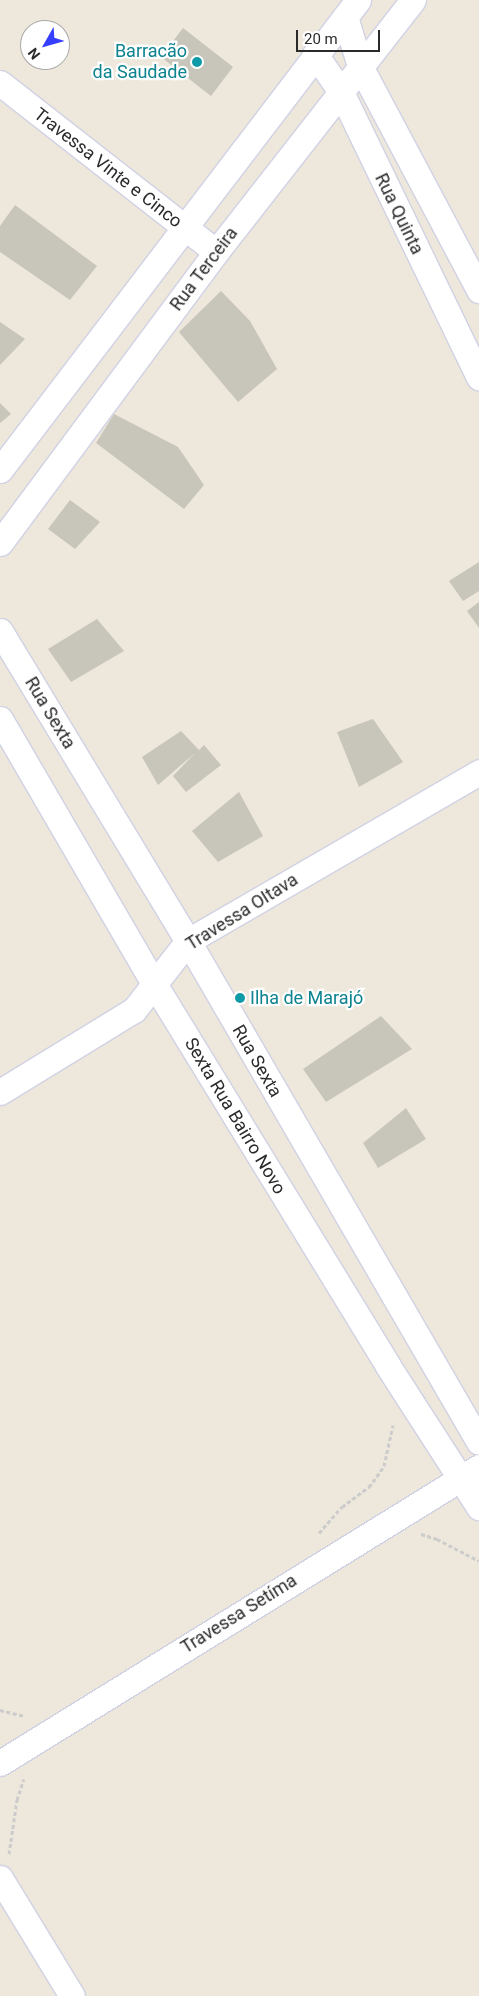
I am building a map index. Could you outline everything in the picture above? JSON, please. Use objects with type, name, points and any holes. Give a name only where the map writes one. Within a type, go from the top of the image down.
[{"type":"street","name":"Rua Terceira","points":[[0,543],[216,252],[413,0]]},
{"type":"street","name":"Rua Quinta","points":[[351,8],[360,66],[479,290]]},
{"type":"street","points":[[0,470],[183,226],[351,8]]},
{"type":"street","name":"Rua Quinta","points":[[315,54],[341,92],[479,377]]},
{"type":"street","name":"Travessa Vinte e Cinco","points":[[0,83],[216,252]]},
{"type":"street","name":"Rua Sexta","points":[[0,631],[188,940],[479,1442]]},
{"type":"street","name":"Sexta Rua Bairro Novo","points":[[0,719],[153,982],[388,1366],[471,1473],[479,1507]]},
{"type":"street","name":"Travessa OItava","points":[[0,1092],[134,1010],[153,982],[188,940],[479,772]]},
{"type":"street","name":"Travessa Setíma","points":[[0,1763],[471,1473]]},
{"type":"street","points":[[0,1878],[72,1996]]},
{"type":"path","points":[[316,1539],[342,1507],[369,1487],[384,1466],[395,1418]]},
{"type":"path","points":[[418,1533],[437,1539],[479,1561]]},
{"type":"path","points":[[0,1878],[11,1850],[17,1800],[28,1770]]},
{"type":"building","name":"Barracão da Saudade","points":[[183,28],[233,67],[211,96],[161,57]]},
{"type":"building","points":[[15,205],[97,266],[70,300],[0,252],[0,226]]},
{"type":"building","points":[[221,291],[250,321],[277,369],[238,402],[179,332]]},
{"type":"building","points":[[0,322],[25,339],[0,365]]},
{"type":"building","points":[[0,403],[11,414],[0,423]]},
{"type":"building","points":[[114,414],[178,447],[204,485],[184,509],[96,443]]},
{"type":"building","points":[[70,500],[100,522],[75,549],[48,529]]},
{"type":"building","points":[[479,562],[479,591],[463,601],[449,581]]},
{"type":"building","points":[[479,602],[479,628],[467,611]]},
{"type":"building","points":[[97,619],[124,651],[71,682],[48,649]]},
{"type":"building","points":[[373,719],[403,762],[359,787],[337,732]]},
{"type":"building","points":[[181,731],[199,750],[204,745],[221,765],[186,792],[173,776],[195,753],[158,785],[142,757]]},
{"type":"building","points":[[239,792],[263,836],[218,862],[192,831]]},
{"type":"building","points":[[381,1016],[412,1049],[326,1102],[303,1069]]},
{"type":"building","points":[[406,1108],[426,1139],[378,1168],[363,1143]]},
{"type":"place","name":"Barracão da Saudade","points":[[197,62]]},
{"type":"place","name":"Ilha de Marajó","points":[[240,998]]}]
